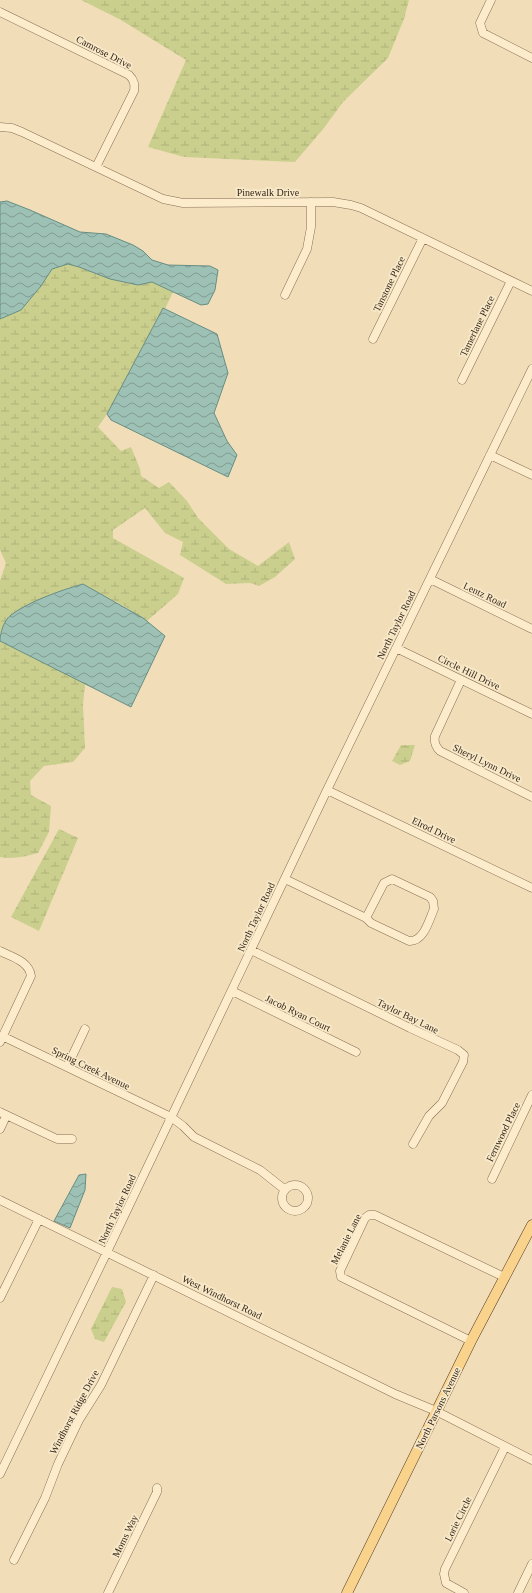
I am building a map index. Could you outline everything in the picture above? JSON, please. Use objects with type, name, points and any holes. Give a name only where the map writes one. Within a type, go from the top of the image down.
[{"type":"main road","name":"North Parsons Avenue","points":[[346,1593],[471,1341],[532,1225]]},
{"type":"street","points":[[490,0],[480,24],[483,33],[532,58]]},
{"type":"street","name":"Camrose Drive","points":[[0,12],[129,75],[132,78],[135,86],[134,91],[96,168]]},
{"type":"street","name":"Pinewalk Drive","points":[[0,127],[12,128],[22,132],[154,196],[174,202],[333,202],[351,205],[532,291]]},
{"type":"street","points":[[286,296],[307,249],[311,227],[311,202]]},
{"type":"street","name":"Tanstone Place","points":[[373,340],[423,238]]},
{"type":"street","name":"Tamerlane Place","points":[[462,380],[510,281]]},
{"type":"street","name":"North Taylor Road","points":[[0,1474],[108,1252],[327,790],[532,371]]},
{"type":"street","points":[[490,455],[532,475]]},
{"type":"street","name":"Lentz Road","points":[[430,579],[532,629]]},
{"type":"street","name":"Circle Hill Drive","points":[[396,648],[532,714]]},
{"type":"street","name":"Sheryl Lynn Drive","points":[[461,680],[435,736],[434,740],[436,748],[532,796]]},
{"type":"street","name":"Elrod Drive","points":[[327,790],[532,888]]},
{"type":"street","points":[[285,879],[366,918],[371,923],[414,942],[420,938],[434,909],[434,904],[430,897],[392,879],[384,883],[366,918]]},
{"type":"street","name":"Taylor Bay Lane","points":[[251,950],[458,1050],[464,1055],[463,1062],[442,1103],[429,1116],[413,1144]]},
{"type":"street","points":[[0,951],[23,962],[30,970],[31,976],[1,1039]]},
{"type":"street","name":"Jacob Ryan Court","points":[[232,991],[356,1052]]},
{"type":"street","points":[[67,1068],[85,1029]]},
{"type":"street","name":"Spring Creek Avenue","points":[[1,1039],[67,1068],[171,1118],[183,1126],[194,1137],[260,1170],[284,1189]]},
{"type":"street","name":"Fernwood Place","points":[[492,1179],[532,1095]]},
{"type":"street","points":[[0,1129],[3,1114],[57,1139],[72,1139]]},
{"type":"street","name":"West Windhorst Road","points":[[0,1200],[395,1394],[436,1411],[532,1460]]},
{"type":"street","name":"Melanie Lane","points":[[471,1341],[341,1277],[340,1271],[365,1218],[369,1214],[375,1215],[504,1277]]},
{"type":"street","points":[[0,1298],[39,1219]]},
{"type":"street","name":"Windhorst Ridge Drive","points":[[14,1560],[45,1498],[58,1464],[79,1420],[100,1385],[154,1275]]},
{"type":"street","name":"Lorie Circle","points":[[464,1593],[446,1583],[444,1574],[445,1570],[505,1447]]},
{"type":"street","name":"Moms Way","points":[[108,1593],[157,1492],[157,1488]]},
{"type":"street","points":[[518,1593],[532,1564]]},
{"type":"green space","points":[[81,0],[409,0],[404,19],[388,58],[343,102],[324,128],[295,162],[184,157],[148,147],[186,60],[121,20]]},
{"type":"green space","points":[[68,264],[110,279],[138,285],[152,282],[173,292],[107,414],[98,427],[121,451],[131,447],[140,469],[141,476],[159,488],[169,482],[187,501],[198,518],[229,549],[258,566],[289,542],[295,559],[275,577],[259,586],[250,583],[226,584],[180,555],[183,542],[165,533],[145,508],[113,530],[113,538],[184,578],[178,594],[147,621],[124,606],[82,584],[42,599],[9,616],[0,634],[0,581],[6,563],[0,550],[0,319],[21,310],[41,286],[52,269]]},
{"type":"green space","points":[[0,641],[85,684],[83,705],[85,748],[73,762],[44,766],[30,781],[31,795],[51,806],[49,832],[38,853],[15,858],[0,857]]},
{"type":"green space","points":[[401,745],[415,745],[410,761],[400,765],[392,761]]},
{"type":"green space","points":[[59,829],[78,838],[39,931],[11,917]]},
{"type":"green space","points":[[112,1287],[122,1289],[126,1302],[104,1342],[95,1339],[91,1329]]},
{"type":"water","points":[[7,201],[80,232],[106,234],[133,245],[143,251],[152,260],[168,265],[210,266],[218,270],[215,290],[208,304],[201,305],[152,282],[138,285],[110,279],[68,264],[52,269],[41,286],[21,310],[0,319],[0,202]]},
{"type":"water","points":[[163,308],[217,334],[228,373],[214,413],[227,441],[237,455],[228,477],[111,420],[107,414]]},
{"type":"water","points":[[83,584],[143,618],[165,636],[131,707],[0,641],[6,620],[18,610],[45,597]]},
{"type":"water","points":[[86,1174],[85,1190],[70,1228],[54,1221],[79,1175]]}]
